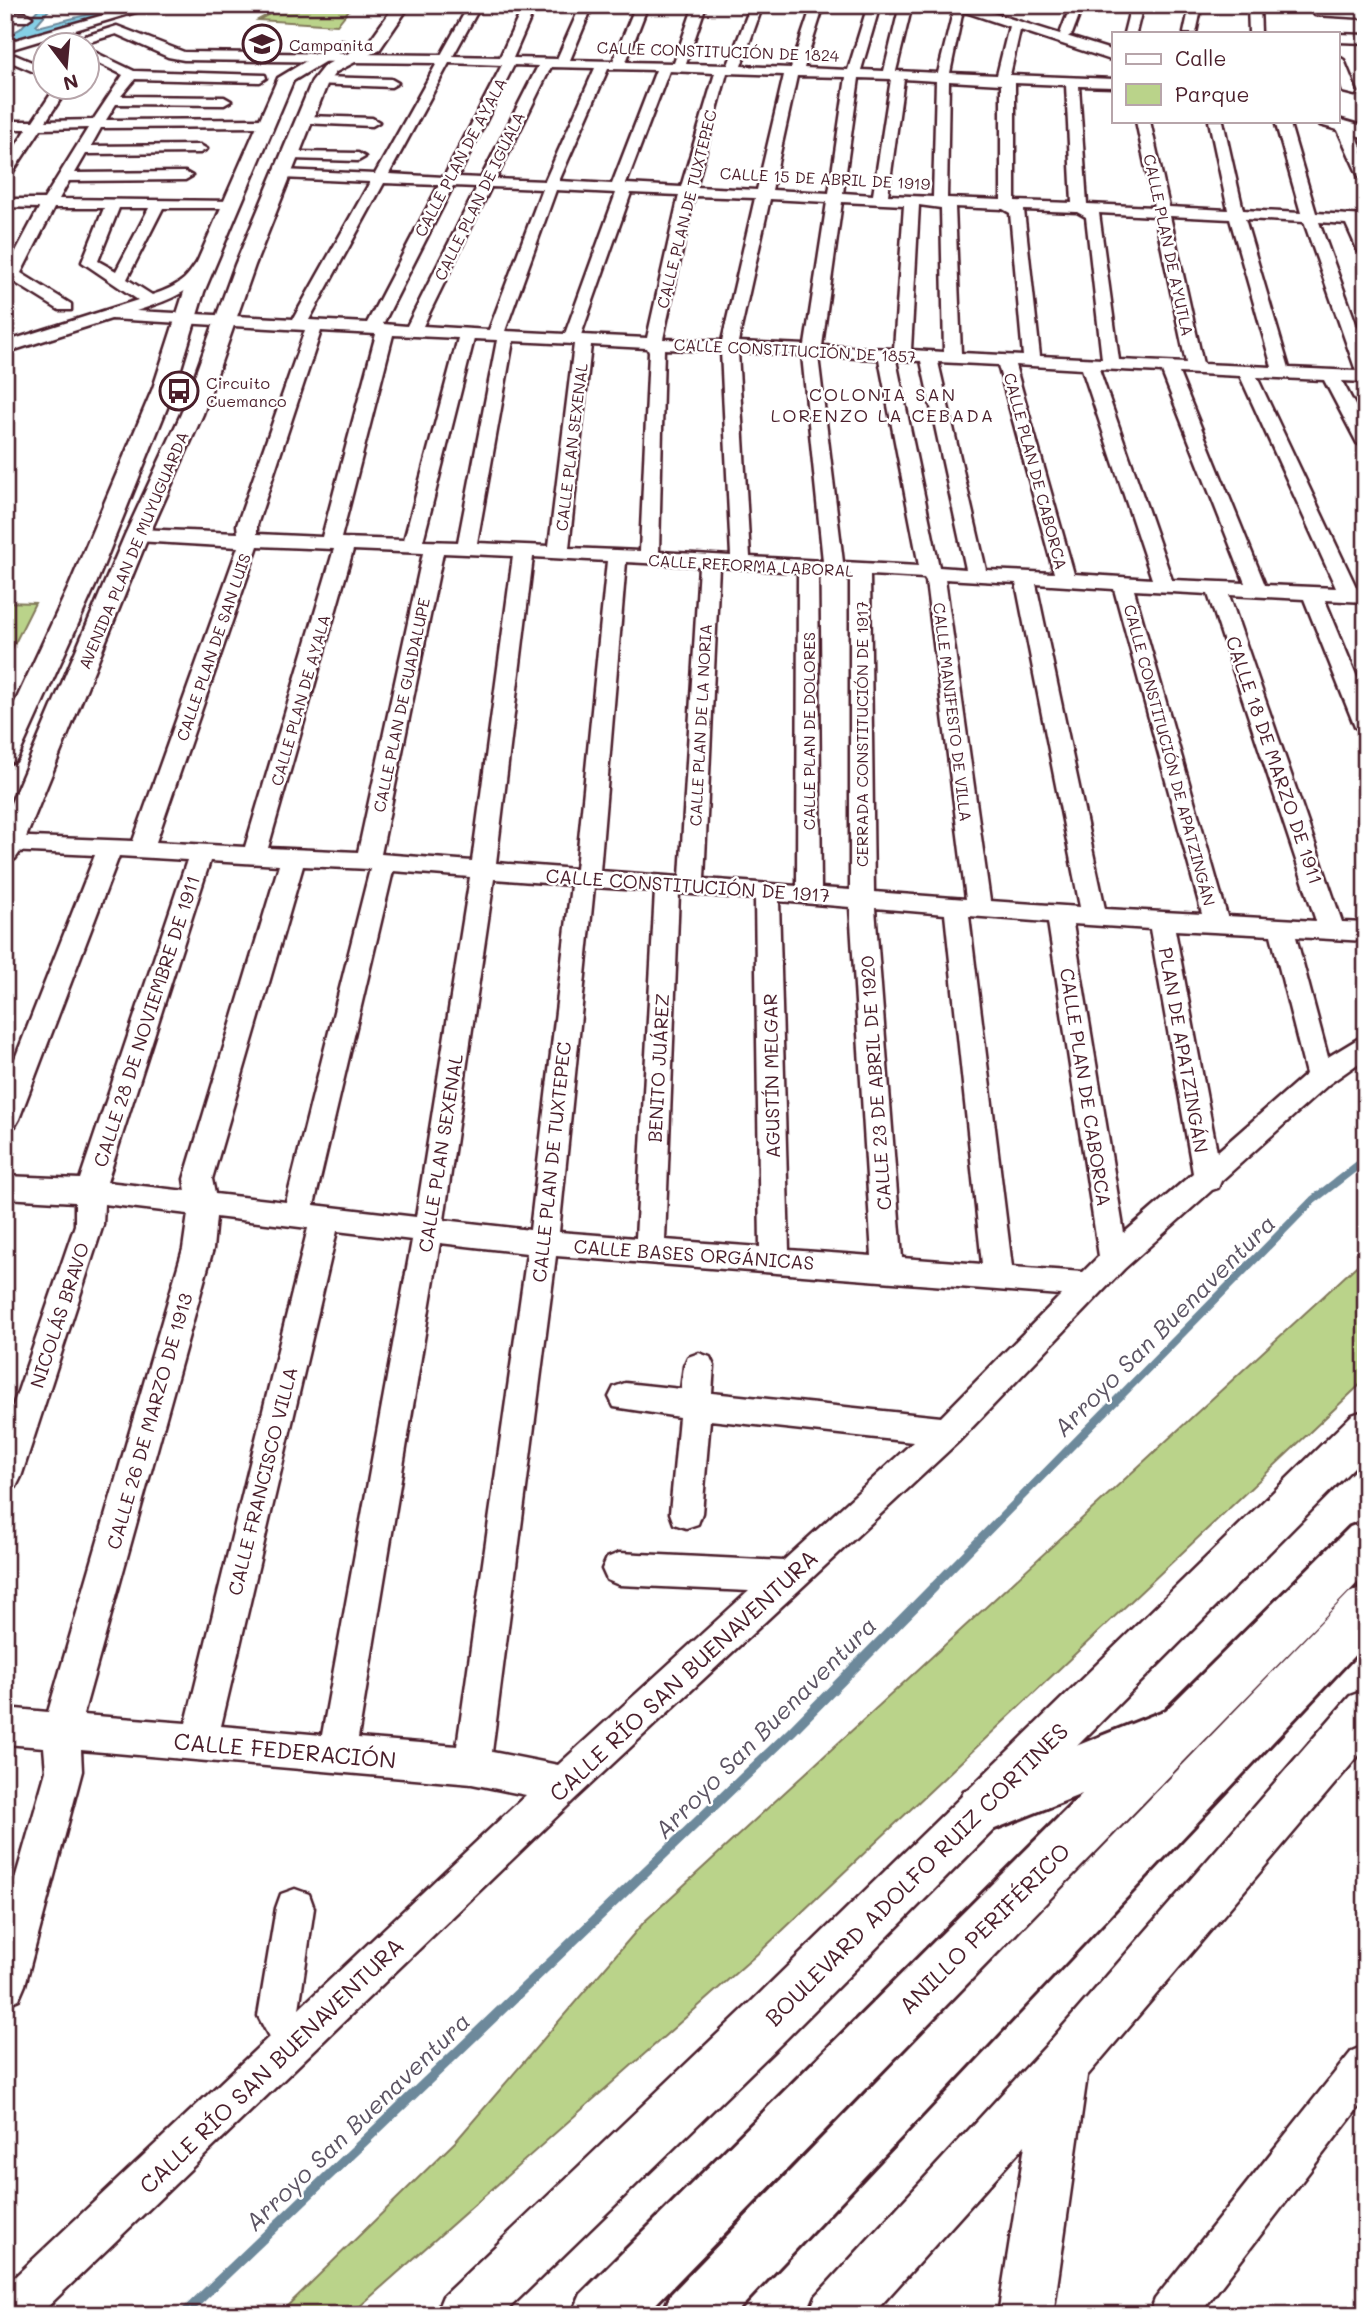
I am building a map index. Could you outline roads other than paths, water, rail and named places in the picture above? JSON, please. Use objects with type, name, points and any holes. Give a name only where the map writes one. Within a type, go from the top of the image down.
[{"type":"highway","name":"ANILLO PERIFÉRICO","points":[[602,2315],[1366,1542]]},
{"type":"highway","points":[[692,2315],[1366,1609]]},
{"type":"highway","points":[[982,1809],[1181,1729]]},
{"type":"main road","name":"AVENIDA PLAN DE MUYUGUARDA","points":[[5,755],[83,584],[164,388],[208,258],[286,78],[321,55],[354,47],[374,46],[403,5]]},
{"type":"main road","points":[[962,6],[1112,47]]},
{"type":"main road","points":[[962,6],[1015,26],[1112,54]]},
{"type":"main road","name":"AVENIDA PLAN DE MUYUGUARDA","points":[[7,847],[137,535],[192,414],[224,321],[320,81],[354,47]]},
{"type":"main road","points":[[1340,121],[1366,125]]},
{"type":"main road","points":[[1340,121],[1366,133]]},
{"type":"main road","name":"BOULEVARD ADOLFO RUIZ CORTINES","points":[[462,2315],[769,2020],[1366,1428]]},
{"type":"main road","points":[[835,2315],[1063,2066],[1366,1712]]},
{"type":"main road","points":[[1024,2315],[1063,2066]]},
{"type":"street","name":"CALLE PLAN DE SAN LUIS","points":[[142,848],[248,547],[247,525],[306,325],[379,178],[475,5]]},
{"type":"street","name":"CALLE PLAN DE AYALA","points":[[254,856],[338,543],[380,328],[447,180],[508,61],[530,5]]},
{"type":"street","points":[[562,63],[587,5]]},
{"type":"street","points":[[466,549],[500,336],[551,184],[642,5]]},
{"type":"street","name":"CALLE PLAN SEXENAL","points":[[558,554],[577,340],[624,192],[618,187],[700,5]]},
{"type":"street","name":"CALLE PLAN DE TUXTEPEC","points":[[649,559],[657,352],[654,343],[688,189],[727,69],[757,5]]},
{"type":"street","points":[[741,564],[729,346],[791,74],[796,72],[818,5]]},
{"type":"street","points":[[834,569],[809,357],[813,351],[836,200],[833,196],[853,74],[874,5]]},
{"type":"street","points":[[880,198],[893,75],[906,5]]},
{"type":"street","points":[[1066,34],[1077,5]]},
{"type":"street","points":[[1130,32],[1137,5]]},
{"type":"street","points":[[1190,32],[1196,5]]},
{"type":"street","points":[[1254,5],[1255,32]]},
{"type":"street","points":[[953,357],[948,206],[940,202],[943,77],[962,6]]},
{"type":"street","points":[[5,47],[96,22],[110,25],[159,7]]},
{"type":"street","points":[[1320,13],[1366,14]]},
{"type":"street","points":[[5,18],[26,18]]},
{"type":"street","name":"CALLE PLAN DE CABORCA","points":[[1015,26],[1003,79],[1008,82],[1008,205],[1017,211],[1032,361]]},
{"type":"street","points":[[102,34],[117,30],[178,56],[321,55]]},
{"type":"street","points":[[1340,38],[1366,39]]},
{"type":"street","name":"CALLE CONSTITUCIÓN DE 1824","points":[[354,47],[445,59],[1112,83]]},
{"type":"street","points":[[10,60],[32,54]]},
{"type":"street","points":[[10,60],[32,69]]},
{"type":"street","points":[[102,60],[132,75],[260,78]]},
{"type":"street","name":"CALLE PLAN DE IGUALA","points":[[413,330],[546,63]]},
{"type":"street","points":[[1340,71],[1344,92],[1366,93]]},
{"type":"street","points":[[65,307],[12,274],[80,150],[124,80],[132,75]]},
{"type":"street","points":[[320,81],[391,83]]},
{"type":"street","points":[[1072,82],[1080,208],[1094,215],[1111,365]]},
{"type":"street","points":[[111,100],[224,100]]},
{"type":"street","points":[[5,173],[52,102]]},
{"type":"street","points":[[308,113],[364,108]]},
{"type":"street","points":[[308,113],[372,122]]},
{"type":"street","points":[[1340,121],[1366,177]]},
{"type":"street","name":"CALLE PLAN DE AYUTLA","points":[[1143,122],[1195,368]]},
{"type":"street","points":[[1216,122],[1236,214],[1282,372]]},
{"type":"street","points":[[1282,122],[1310,217],[1366,376]]},
{"type":"street","points":[[5,125],[266,123]]},
{"type":"street","points":[[80,150],[200,149]]},
{"type":"street","points":[[286,165],[358,158]]},
{"type":"street","name":"CALLE 15 DE ABRIL DE 1919","points":[[286,165],[379,178],[763,192],[1359,220]]},
{"type":"street","points":[[65,177],[185,176]]},
{"type":"street","name":"CALLE MANIFESTO DE VILLA","points":[[912,200],[894,354],[930,573],[936,582],[968,907],[998,1277]]},
{"type":"street","points":[[5,204],[230,204]]},
{"type":"street","points":[[113,204],[90,262],[92,266],[151,301]]},
{"type":"street","points":[[119,280],[158,204]]},
{"type":"street","points":[[1359,220],[1366,251]]},
{"type":"street","points":[[5,348],[183,288],[208,258]]},
{"type":"street","name":"CALLE CONSTITUCIÓN DE 1857","points":[[109,314],[577,340],[1366,376]]},
{"type":"street","name":"CALLE PLAN DE GUADALUPE","points":[[376,862],[423,547],[467,334]]},
{"type":"street","points":[[928,356],[978,576]]},
{"type":"street","name":"CALLE PLAN DE CABORCA","points":[[1005,359],[1066,582]]},
{"type":"street","points":[[1089,364],[1164,586]]},
{"type":"street","points":[[1168,367],[1258,592]]},
{"type":"street","points":[[1246,371],[1358,596]]},
{"type":"street","points":[[1329,375],[1366,443]]},
{"type":"street","name":"CALLE REFORMA LABORAL","points":[[137,535],[524,551],[1358,596]]},
{"type":"street","name":"CALLE PLAN SEXENAL","points":[[337,1753],[428,1231],[483,869],[524,551]]},
{"type":"street","name":"CALLE PLAN DE TUXTEPEC","points":[[472,1766],[542,1243],[581,889],[587,878],[617,558]]},
{"type":"street","name":"CALLE PLAN DE LA NORIA","points":[[679,886],[709,563]]},
{"type":"street","name":"CALLE PLAN DE DOLORES","points":[[808,568],[808,895]]},
{"type":"street","name":"CERRADA CONSTITUCIÓN DE 1917","points":[[860,571],[862,898]]},
{"type":"street","points":[[1025,579],[1094,917]]},
{"type":"street","name":"CALLE CONSTITUCIÓN DE APATZINGÁN","points":[[1124,585],[1217,925]]},
{"type":"street","name":"CALLE 18 DE MARZO DE 1911","points":[[1217,590],[1332,930]]},
{"type":"street","points":[[1313,594],[1366,727]]},
{"type":"street","name":"CALLE CONSTITUCIÓN DE 1917","points":[[7,847],[142,848],[376,862],[1094,917],[1366,932]]},
{"type":"street","points":[[5,1119],[110,848]]},
{"type":"street","name":"CALLE 28 DE NOVIEMBRE DE 1911","points":[[90,1191],[201,852]]},
{"type":"street","name":"CALLE 26 DE MARZO DE 1913","points":[[5,1985],[64,1771],[61,1730],[198,1249],[203,1205],[198,1178],[293,859]]},
{"type":"street","name":"CALLE FRANCISCO VILLA","points":[[199,1743],[311,1217],[376,862]]},
{"type":"street","name":"BENITO JUÁREZ","points":[[650,1251],[679,886]]},
{"type":"street","name":"AGUSTÍN MELGAR","points":[[767,892],[775,1260]]},
{"type":"street","name":"CALLE 23 DE ABRIL DE 1920","points":[[862,898],[888,1269]]},
{"type":"street","name":"CALLE PLAN DE CABORCA","points":[[1059,914],[1114,1260]]},
{"type":"street","name":"PLAN DE APATZINGÁN","points":[[1161,920],[1208,1180]]},
{"type":"street","points":[[1282,929],[1320,1077]]},
{"type":"street","name":"CALLE RÍO SAN BUENAVENTURA","points":[[7,2315],[564,1784],[947,1432],[1114,1260],[1208,1180],[1320,1077],[1366,1044]]},
{"type":"street","name":"CALLE BASES ORGÁNICAS","points":[[5,1187],[90,1191],[542,1243],[1091,1285]]},
{"type":"street","name":"NICOLÁS BRAVO","points":[[5,1477],[89,1224],[90,1191]]},
{"type":"street","points":[[686,1513],[699,1366]]},
{"type":"street","points":[[625,1397],[947,1432]]},
{"type":"street","points":[[619,1569],[789,1577]]},
{"type":"street","name":"CALLE FEDERACIÓN","points":[[5,1726],[472,1766],[564,1784]]},
{"type":"street","points":[[295,1908],[278,2016],[285,2025],[307,2031]]},
{"type":"street","points":[[1171,2315],[1366,2065]]},
{"type":"water","points":[[42,5],[53,5],[36,25],[38,27],[126,5],[141,5],[44,32],[32,32],[32,35],[5,43],[5,37],[20,29]]},
{"type":"waterway","name":"Arroyo San Buenaventura","points":[[932,1588],[1313,1200],[1366,1159]]},
{"type":"waterway","name":"Arroyo San Buenaventura","points":[[183,2315],[791,1732],[934,1587]]},
{"type":"place","name":"Campanita","points":[[262,44]]},
{"type":"place","name":"Circuito Cuemanco","points":[[179,391]]},
{"type":"district","name":"COLONIA SAN LORENZO LA CEBADA","points":[[883,404]]}]
